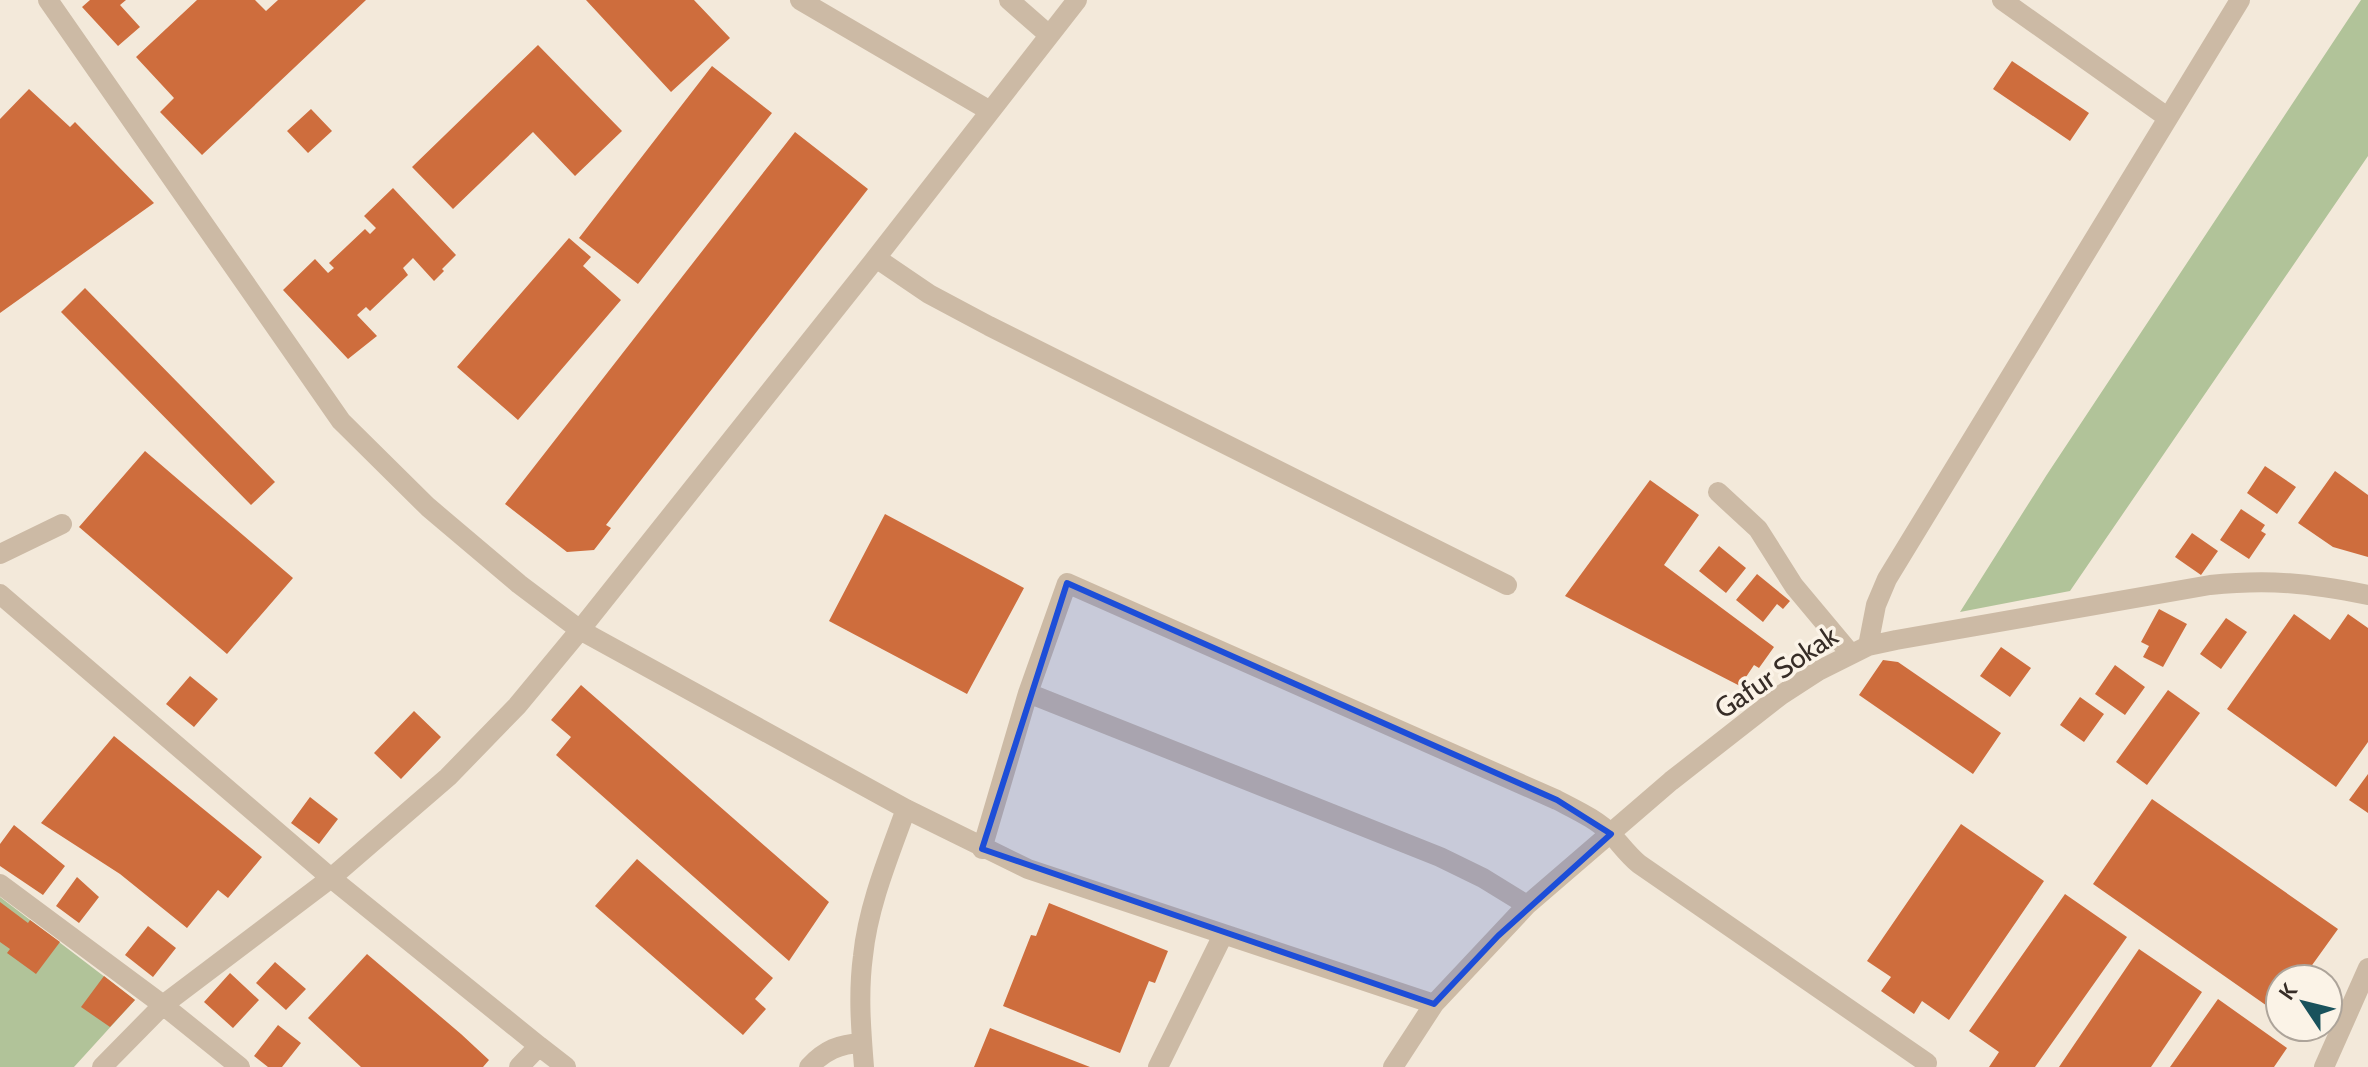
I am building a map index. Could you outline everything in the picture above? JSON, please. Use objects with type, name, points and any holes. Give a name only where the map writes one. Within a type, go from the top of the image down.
[{"type":"street","points":[[48,0],[341,421],[428,507],[519,584],[580,630],[982,849],[1028,869],[1434,1004]]},
{"type":"street","points":[[800,0],[990,111]]},
{"type":"street","points":[[1009,0],[1049,35]]},
{"type":"street","points":[[102,1067],[163,1005],[331,878],[448,777],[487,739],[559,657],[1077,0]]},
{"type":"street","points":[[2002,0],[2167,117]]},
{"type":"street","points":[[1718,492],[1758,529],[1794,586],[1859,649],[1887,579],[2240,0]]},
{"type":"street","points":[[876,258],[929,294],[989,326],[1507,585]]},
{"type":"street","points":[[0,554],[62,524]]},
{"type":"street","name":"Gafur Sokak","points":[[1393,1067],[1434,1004],[1527,905],[1671,781],[1781,695],[1859,649],[2210,585],[2258,580],[2295,582],[2368,595]]},
{"type":"street","points":[[982,849],[1028,693],[1067,583],[1588,816],[1611,834],[1639,864],[1928,1066]]},
{"type":"street","points":[[0,594],[331,878],[566,1067]]},
{"type":"street","points":[[1028,693],[1440,857],[1527,905]]},
{"type":"street","points":[[864,1067],[859,1003],[863,954],[873,905],[906,809]]},
{"type":"street","points":[[0,884],[163,1005],[240,1067]]},
{"type":"street","points":[[1158,1067],[1223,935]]},
{"type":"street","points":[[2324,1067],[2368,968]]},
{"type":"street","points":[[809,1067],[840,1044],[862,1043]]},
{"type":"street","points":[[519,1067],[539,1046]]},
{"type":"highlighted area","points":[[1067,583],[1557,800],[1611,834],[1498,936],[1434,1004],[982,849]]},
{"type":"green space","points":[[2361,0],[2368,0],[2368,156],[2070,591],[1960,612],[2046,476]]},
{"type":"green space","points":[[0,897],[135,1000],[74,1067],[0,1067]]},
{"type":"building","points":[[90,0],[126,0],[120,5],[140,27],[118,46],[82,7]]},
{"type":"building","points":[[197,0],[255,0],[266,11],[278,0],[366,0],[202,155],[160,112],[174,98],[136,57]]},
{"type":"building","points":[[586,0],[694,0],[730,38],[671,92]]},
{"type":"building","points":[[538,45],[622,131],[575,176],[533,132],[453,209],[412,167]]},
{"type":"building","points":[[2012,61],[2089,113],[2070,141],[1993,89]]},
{"type":"building","points":[[712,66],[772,113],[638,284],[579,238]]},
{"type":"building","points":[[29,89],[70,127],[75,122],[154,203],[0,313],[0,119]]},
{"type":"building","points":[[311,109],[332,131],[308,153],[287,131]]},
{"type":"building","points":[[795,132],[868,189],[606,525],[611,528],[594,550],[567,552],[505,504]]},
{"type":"building","points":[[393,188],[456,255],[434,281],[413,258],[403,268],[408,275],[370,311],[366,307],[357,315],[377,336],[348,359],[283,290],[315,259],[328,273],[334,268],[329,263],[365,229],[370,234],[376,228],[364,216]]},
{"type":"building","points":[[569,238],[591,257],[583,266],[621,300],[518,420],[457,367]]},
{"type":"building","points":[[85,288],[275,482],[251,505],[61,312]]},
{"type":"building","points":[[145,451],[293,578],[227,654],[79,527]]},
{"type":"building","points":[[2265,466],[2296,487],[2277,514],[2247,493]]},
{"type":"building","points":[[2335,471],[2368,495],[2368,557],[2333,547],[2298,523]]},
{"type":"building","points":[[1650,480],[1699,515],[1664,565],[1774,647],[1759,668],[1754,665],[1740,686],[1565,596]]},
{"type":"building","points":[[2241,509],[2265,525],[2261,531],[2266,534],[2249,559],[2220,540]]},
{"type":"building","points":[[885,514],[1024,588],[967,694],[829,621]]},
{"type":"building","points":[[2192,533],[2218,551],[2201,575],[2175,557]]},
{"type":"building","points":[[1719,546],[1746,568],[1726,593],[1699,571]]},
{"type":"building","points":[[1757,574],[1790,601],[1783,609],[1777,604],[1763,622],[1736,600]]},
{"type":"building","points":[[2159,609],[2187,624],[2163,667],[2143,657],[2149,646],[2141,642]]},
{"type":"building","points":[[2294,614],[2330,640],[2348,614],[2368,628],[2368,742],[2336,787],[2227,709]]},
{"type":"building","points":[[2226,618],[2247,632],[2221,669],[2200,654]]},
{"type":"building","points":[[2001,647],[2031,668],[2010,697],[1980,676]]},
{"type":"building","points":[[1883,660],[1898,662],[2001,733],[1973,774],[1859,695]]},
{"type":"building","points":[[2115,665],[2145,687],[2125,715],[2095,694]]},
{"type":"building","points":[[190,676],[218,699],[194,727],[166,704]]},
{"type":"building","points":[[581,685],[829,902],[789,961],[556,755],[571,737],[551,720]]},
{"type":"building","points":[[2168,690],[2200,713],[2147,785],[2116,762]]},
{"type":"building","points":[[2080,697],[2104,714],[2084,742],[2060,725]]},
{"type":"building","points":[[414,711],[441,737],[401,779],[374,753]]},
{"type":"building","points":[[114,736],[262,857],[228,898],[218,890],[187,928],[120,874],[41,823]]},
{"type":"building","points":[[2368,774],[2368,813],[2349,800]]},
{"type":"building","points":[[310,797],[338,819],[319,844],[291,823]]},
{"type":"building","points":[[2152,799],[2338,929],[2314,963],[2264,963],[2264,1004],[2093,884]]},
{"type":"building","points":[[1961,824],[2044,881],[1949,1020],[1922,1001],[1914,1014],[1881,991],[1891,977],[1867,961]]},
{"type":"building","points":[[14,825],[65,866],[43,895],[0,866],[0,844]]},
{"type":"building","points":[[637,859],[773,978],[755,999],[766,1009],[743,1035],[595,906]]},
{"type":"building","points":[[77,877],[99,897],[79,923],[56,906]]},
{"type":"building","points":[[2065,894],[2127,937],[2035,1067],[1989,1067],[1999,1052],[1969,1031]]},
{"type":"building","points":[[0,902],[60,942],[36,974],[7,953],[10,949],[0,942]]},
{"type":"building","points":[[1049,903],[1168,951],[1155,983],[1149,981],[1120,1053],[1003,1006],[1031,935],[1036,936]]},
{"type":"building","points":[[148,926],[176,948],[153,977],[125,955]]},
{"type":"building","points":[[2139,949],[2202,992],[2151,1067],[2059,1067]]},
{"type":"building","points":[[367,954],[489,1060],[483,1067],[361,1067],[308,1018]]},
{"type":"building","points":[[275,962],[306,989],[286,1010],[256,983]]},
{"type":"building","points":[[230,973],[259,1000],[233,1028],[204,1002]]},
{"type":"building","points":[[104,976],[135,1000],[110,1027],[81,1007]]},
{"type":"building","points":[[2218,999],[2264,1032],[2264,1043],[2280,1043],[2287,1048],[2274,1067],[2170,1067]]},
{"type":"building","points":[[278,1025],[301,1043],[282,1067],[268,1067],[254,1056]]},
{"type":"building","points":[[990,1028],[1090,1067],[974,1067]]}]
